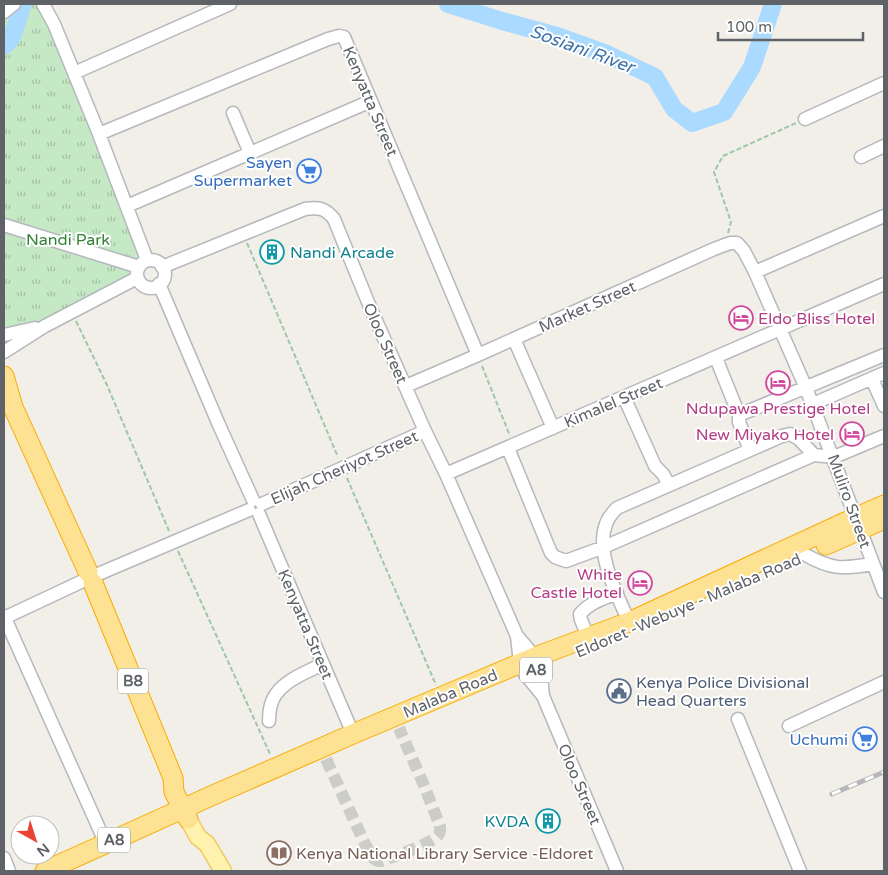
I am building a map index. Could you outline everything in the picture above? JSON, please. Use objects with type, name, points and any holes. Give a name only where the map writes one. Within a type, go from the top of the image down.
[{"type":"highway","name":"B8","points":[[4,376],[8,399],[90,578],[173,778],[174,792],[190,812]]},
{"type":"highway","name":"Eldoret -Webuye - Malaba Road","points":[[190,812],[530,666],[643,626],[804,554],[858,524],[884,505]]},
{"type":"highway","name":"Eldoret -Webuye - Malaba Road","points":[[858,524],[884,519]]},
{"type":"highway","name":"Malaba Road","points":[[63,871],[190,812],[276,768],[353,734],[442,696],[530,666],[588,637],[629,622],[858,524]]},
{"type":"highway","name":"Malaba Road","points":[[44,871],[106,844],[190,812]]},
{"type":"main road","points":[[190,812],[206,832],[207,844],[223,871]]},
{"type":"street","points":[[4,12],[14,4]]},
{"type":"street","points":[[4,352],[141,268],[156,261],[164,270],[164,278],[155,287],[146,287],[139,282],[141,268],[127,206],[54,24],[43,4]]},
{"type":"street","points":[[74,73],[230,4]]},
{"type":"street","name":"Kenyatta Street","points":[[99,134],[328,38],[344,37],[478,355]]},
{"type":"street","points":[[805,119],[884,83]]},
{"type":"street","points":[[127,206],[371,101]]},
{"type":"street","points":[[232,113],[250,153]]},
{"type":"street","points":[[861,157],[884,146]]},
{"type":"street","name":"Oloo Street","points":[[162,267],[306,209],[323,209],[334,219],[370,307],[544,696],[617,871]]},
{"type":"street","points":[[725,245],[737,243],[744,251],[755,272],[884,216]]},
{"type":"street","points":[[4,225],[141,268]]},
{"type":"street","name":"Market Street","points":[[406,386],[725,245]]},
{"type":"street","name":"Muliro Street","points":[[755,272],[813,404],[884,590]]},
{"type":"street","name":"Kenyatta Street","points":[[159,284],[353,734]]},
{"type":"street","name":"Kimalel Street","points":[[446,474],[884,284]]},
{"type":"street","points":[[4,335],[45,326]]},
{"type":"street","points":[[514,338],[553,428]]},
{"type":"street","points":[[739,415],[884,355]]},
{"type":"street","points":[[716,358],[739,415],[738,422],[750,450]]},
{"type":"street","points":[[813,404],[884,373]]},
{"type":"street","points":[[872,378],[884,406]]},
{"type":"street","points":[[624,397],[655,466],[663,474],[669,485]]},
{"type":"street","name":"Elijah Cheriyot Street","points":[[4,617],[425,431]]},
{"type":"street","points":[[629,622],[604,554],[603,538],[607,521],[617,508],[782,436],[790,434],[799,439],[814,455]]},
{"type":"street","points":[[511,446],[551,553],[555,558],[566,562],[814,455],[834,457],[884,436]]},
{"type":"street","points":[[804,554],[816,561],[834,567],[850,568],[873,564]]},
{"type":"street","points":[[588,637],[580,614],[586,607],[596,601],[617,593]]},
{"type":"street","points":[[4,617],[106,844]]},
{"type":"street","points":[[269,721],[269,710],[275,695],[290,681],[323,664]]},
{"type":"street","points":[[789,726],[884,682]]},
{"type":"street","points":[[738,719],[800,871]]},
{"type":"street","points":[[4,858],[9,871]]},
{"type":"path","points":[[725,245],[732,222],[714,172],[723,156],[805,119]]},
{"type":"path","points":[[243,234],[442,696]]},
{"type":"path","points":[[72,312],[107,385],[174,542],[276,768]]},
{"type":"path","points":[[478,355],[511,446]]},
{"type":"green space","name":"Nandi Park","points":[[16,4],[41,4],[145,259],[135,278],[43,324],[4,333],[4,13]]},
{"type":"waterway","name":"Sosiani River","points":[[4,46],[12,37],[23,4]]},
{"type":"waterway","name":"Sosiani River","points":[[448,4],[557,36],[607,54],[655,77],[674,109],[692,123],[724,112],[752,67],[773,4]]},
{"type":"tunnel","points":[[326,759],[365,844],[374,859],[382,861],[413,849],[435,838],[440,832],[440,826],[399,728]]},
{"type":"railway","points":[[832,794],[884,772]]},
{"type":"place","name":"Sayen Supermarket","points":[[309,171]]},
{"type":"place","name":"Nandi Arcade","points":[[272,252]]},
{"type":"place","name":"Eldo Bliss Hotel","points":[[741,318]]},
{"type":"place","name":"Ndupawa Prestige Hotel","points":[[778,383]]},
{"type":"place","name":"New Miyako Hotel","points":[[852,434]]},
{"type":"place","name":"White Castle Hotel","points":[[640,583]]},
{"type":"place","name":"Kenya Police Divisional Head Quarters","points":[[619,691]]},
{"type":"place","name":"Uchumi","points":[[865,739]]},
{"type":"place","name":"KVDA","points":[[548,821]]},
{"type":"place","name":"Kenya National Library Service -Eldoret","points":[[279,853]]}]
